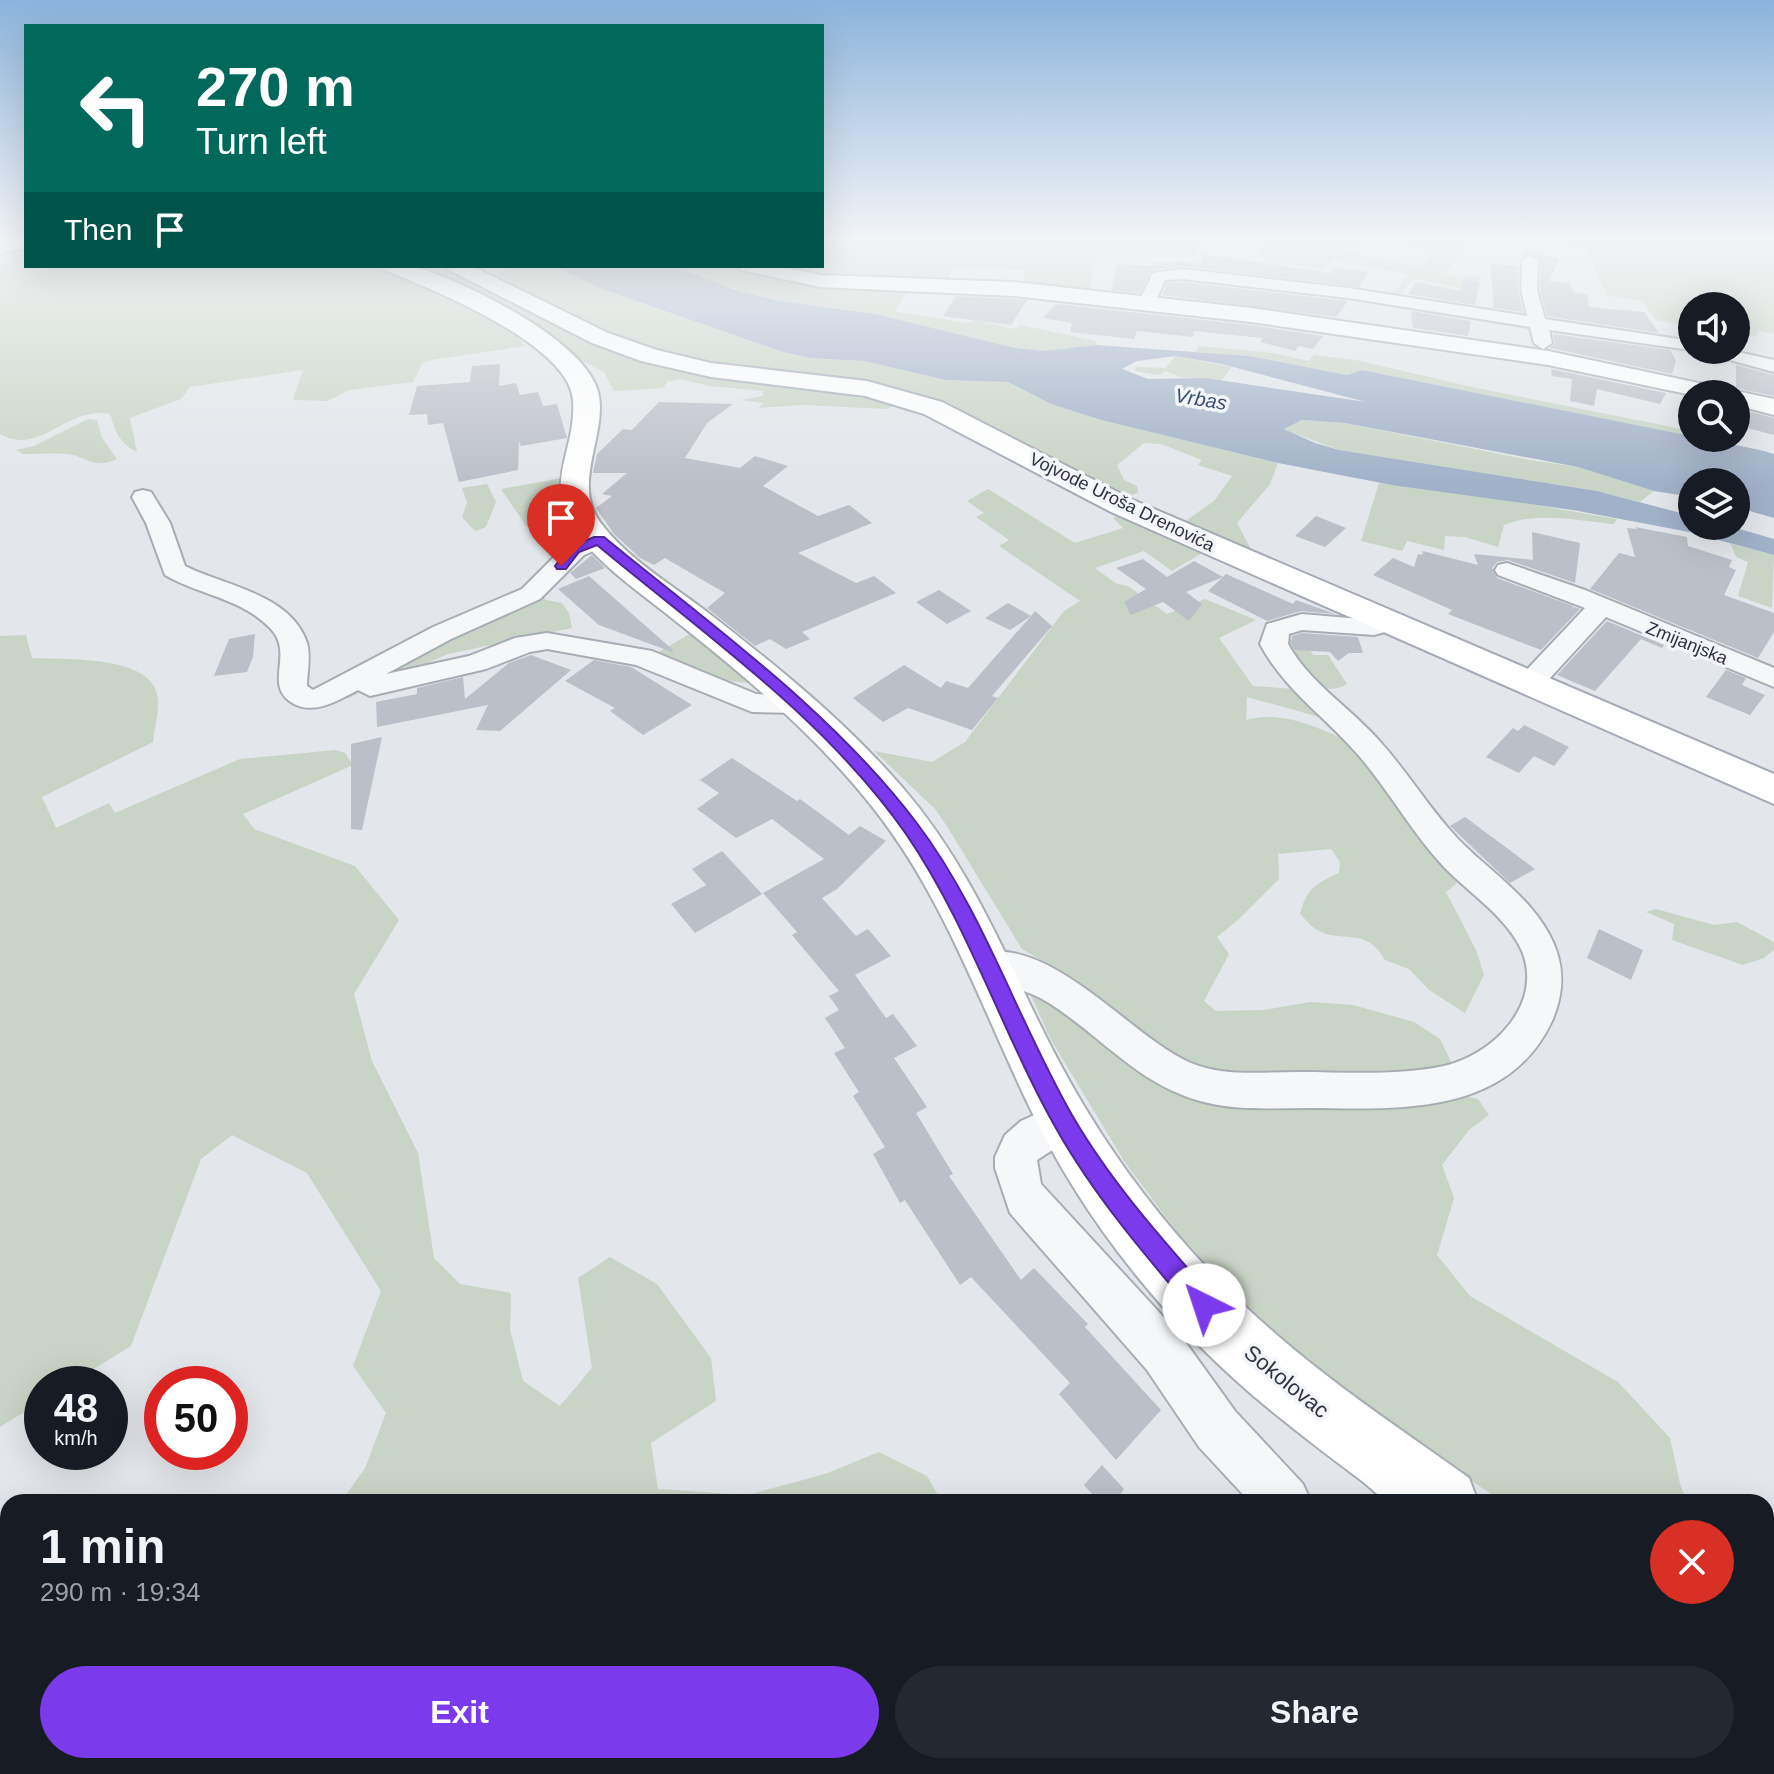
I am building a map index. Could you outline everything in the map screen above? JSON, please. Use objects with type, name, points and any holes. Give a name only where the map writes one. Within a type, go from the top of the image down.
[{"type":"main road","name":"Sokolovac","points":[[507,319],[545,345],[576,375],[586,398],[575,470],[574,492],[579,513],[599,540],[796,704],[864,771],[910,826],[945,878],[1063,1121],[1132,1221],[1245,1348],[1281,1379],[1434,1494]]},
{"type":"main road","name":"Vojvode Uroša Drenovića","points":[[562,319],[600,338],[650,356],[711,370],[867,389],[925,405],[973,427],[1102,497],[1774,790]]},
{"type":"main road","points":[[1271,319],[1548,358],[1678,385]]},
{"type":"main road","points":[[1750,401],[1774,407]]},
{"type":"street","points":[[1344,328],[1345,319]]},
{"type":"street","points":[[1501,319],[1678,345]]},
{"type":"street","points":[[1537,319],[1548,358]]},
{"type":"street","points":[[1750,360],[1774,366]]},
{"type":"street","points":[[143,497],[158,523],[174,570],[223,588],[269,613],[292,640],[295,663],[293,691],[310,700],[476,663],[514,648],[547,641],[642,657],[752,703],[796,704]]},
{"type":"street","points":[[322,697],[442,633],[531,594],[575,550],[599,540]]},
{"type":"street","name":"Zmijanjska","points":[[1507,570],[1774,678]]},
{"type":"street","points":[[1529,684],[1601,607]]},
{"type":"street","points":[[989,966],[1009,967],[1036,975],[1168,1071],[1197,1083],[1234,1090],[1357,1090],[1431,1085],[1483,1071],[1503,1058],[1521,1039],[1535,1016],[1544,990],[1546,974],[1535,941],[1446,848],[1363,740],[1306,691],[1274,644],[1276,630],[1289,623],[1359,627],[1387,623]]},
{"type":"street","points":[[1063,1121],[1028,1139],[1019,1152],[1013,1168],[1025,1198],[1164,1353],[1217,1429],[1278,1494]]},
{"type":"green space","points":[[0,319],[495,319],[525,346],[432,360],[422,364],[413,382],[349,390],[327,401],[293,400],[303,370],[190,387],[181,399],[130,418],[137,452],[119,436],[110,414],[94,413],[80,417],[28,439],[0,434]]},
{"type":"green space","points":[[524,319],[547,319],[601,344],[895,404],[887,409],[803,405],[759,408],[763,403],[740,400],[763,396],[763,391],[709,386],[680,379],[667,382],[663,388],[614,391],[604,372],[584,362]]},
{"type":"green space","points":[[578,319],[688,319],[783,352],[811,358],[864,361],[946,380],[1008,382],[1051,404],[1101,420],[1278,463],[1270,484],[1237,523],[1255,557],[1180,525],[1214,501],[1232,476],[1198,465],[1202,460],[1161,444],[1144,443],[1117,465],[1124,480],[1137,486],[1138,492],[1125,500],[955,410],[700,362],[643,347]]},
{"type":"green space","points":[[895,319],[941,319],[969,323],[973,320],[1014,329],[1021,325],[1097,341],[1096,345],[1043,351],[1015,348]]},
{"type":"green space","points":[[1655,319],[1678,319],[1677,324],[1656,320]]},
{"type":"green space","points":[[1750,319],[1774,319],[1774,334],[1760,331],[1755,337],[1750,336]]},
{"type":"green space","points":[[1199,346],[1274,353],[1309,361],[1314,355],[1356,360],[1678,428],[1678,434],[1362,370],[1347,375],[1250,356],[1196,352]]},
{"type":"green space","points":[[1175,356],[1232,367],[1221,381],[1180,377],[1166,371],[1159,375],[1134,371],[1137,367],[1166,368]]},
{"type":"green space","points":[[88,419],[97,420],[102,438],[117,459],[96,463],[68,454],[23,454],[16,450],[34,446]]},
{"type":"green space","points":[[1302,420],[1345,423],[1578,467],[1654,491],[1640,502],[1597,491],[1339,450],[1283,429]]},
{"type":"green space","points":[[562,478],[560,502],[568,518],[527,527],[501,489]]},
{"type":"green space","points":[[1379,483],[1483,496],[1617,519],[1614,524],[1559,518],[1517,521],[1504,525],[1498,547],[1465,537],[1445,536],[1444,550],[1407,541],[1402,551],[1361,541]]},
{"type":"green space","points":[[487,484],[496,502],[486,527],[475,531],[462,517],[467,502],[462,488]]},
{"type":"green space","points":[[988,489],[1075,543],[1123,528],[1113,518],[1124,513],[1207,550],[1172,571],[1144,551],[1095,568],[1115,583],[1128,586],[1167,614],[1205,599],[1256,620],[1219,638],[1253,686],[1295,689],[1330,720],[1247,697],[1246,720],[1285,718],[1311,725],[1348,742],[1458,874],[1456,884],[1446,892],[1476,950],[1484,975],[1465,1013],[1429,990],[1409,969],[1385,960],[1369,942],[1324,933],[1300,914],[1313,888],[1339,873],[1340,862],[1331,849],[1278,854],[1279,879],[1217,937],[1229,954],[1204,1001],[1216,1011],[1264,1010],[1310,1002],[1353,1005],[1414,1022],[1440,1039],[1452,1064],[1426,1073],[1221,1074],[1178,1060],[1145,1039],[1070,977],[1022,949],[935,809],[874,751],[932,762],[965,742],[1064,611],[1080,601],[999,546],[1009,540],[976,517],[984,513],[967,501]]},
{"type":"green space","points":[[1731,544],[1774,555],[1772,608],[1738,596],[1748,562],[1736,557]]},
{"type":"green space","points":[[541,596],[562,603],[569,613],[572,628],[448,654],[348,698],[336,699],[438,642]]},
{"type":"green space","points":[[693,632],[744,676],[747,683],[729,681],[657,653]]},
{"type":"green space","points":[[26,635],[32,658],[106,662],[125,667],[142,674],[153,684],[158,699],[153,742],[42,797],[56,828],[109,803],[115,813],[240,759],[335,750],[345,753],[353,765],[243,814],[254,829],[355,866],[399,920],[354,994],[372,1061],[418,1153],[434,1258],[460,1284],[511,1293],[510,1329],[523,1381],[560,1406],[592,1368],[578,1278],[610,1257],[657,1284],[711,1358],[716,1401],[651,1443],[658,1489],[732,1494],[347,1494],[365,1468],[386,1413],[353,1366],[381,1291],[307,1173],[232,1135],[201,1159],[131,1346],[98,1366],[24,1366],[24,1412],[0,1427],[0,636]]},
{"type":"green space","points":[[1288,639],[1306,641],[1313,655],[1328,655],[1347,684],[1336,688],[1317,685],[1297,662],[1286,643]]},
{"type":"green space","points":[[1656,909],[1714,925],[1737,922],[1774,942],[1774,950],[1764,958],[1743,965],[1672,940],[1674,924],[1646,912]]},
{"type":"green space","points":[[1033,986],[1170,1086],[1450,1093],[1478,1099],[1489,1115],[1469,1130],[1442,1165],[1454,1198],[1437,1255],[1470,1296],[1618,1382],[1670,1438],[1684,1494],[1491,1494],[1423,1448],[1265,1329],[1177,1232],[1124,1161],[1050,1038],[1028,989]]},
{"type":"green space","points":[[879,1452],[927,1476],[937,1494],[751,1494],[825,1474]]},
{"type":"water","name":"Vrbas","points":[[688,319],[895,319],[1015,348],[1043,351],[1096,345],[1250,356],[1347,375],[1362,370],[1678,434],[1678,452],[1750,452],[1750,448],[1774,454],[1774,518],[1750,511],[1750,468],[1678,468],[1678,495],[1654,491],[1578,467],[1345,423],[1302,420],[1284,429],[1339,450],[1597,491],[1678,512],[1678,530],[1573,510],[1392,485],[1278,463],[1101,420],[1051,404],[1008,382],[946,380],[864,361],[811,358],[783,352]],"holes":[[[1175,356],[1222,364],[1366,402],[1205,378],[1148,379],[1122,369],[1137,361]]]},
{"type":"water","points":[[1750,532],[1774,539],[1774,555],[1719,540],[1750,540]]},
{"type":"building","points":[[964,319],[1015,319],[1011,325]]},
{"type":"building","points":[[1048,319],[1193,319],[1323,336],[1313,349],[1299,346],[1295,351],[1260,342],[1263,338],[1194,331],[1193,337],[1137,331],[1134,339],[1070,332],[1072,323]]},
{"type":"building","points":[[1412,319],[1471,321],[1468,336],[1413,328]]},
{"type":"building","points":[[1565,319],[1649,319],[1659,333]]},
{"type":"building","points":[[1553,334],[1670,350],[1676,361],[1672,374],[1550,348],[1555,344]]},
{"type":"building","points":[[500,364],[499,386],[516,383],[520,395],[538,392],[543,406],[557,404],[567,438],[521,446],[519,441],[518,470],[459,482],[443,423],[428,425],[427,414],[409,415],[417,386],[470,382],[472,366]]},
{"type":"building","points":[[1736,365],[1774,375],[1774,396],[1750,391],[1750,380],[1736,380]]},
{"type":"building","points":[[1551,369],[1666,393],[1660,404],[1597,389],[1594,406],[1570,401],[1572,379],[1552,376]]},
{"type":"building","points":[[659,402],[733,404],[707,423],[685,458],[740,468],[755,456],[788,466],[763,486],[818,516],[849,505],[872,523],[798,553],[856,583],[874,576],[896,593],[802,632],[810,639],[786,649],[770,639],[755,646],[707,608],[725,593],[665,558],[654,565],[640,558],[614,534],[596,508],[612,496],[602,494],[627,473],[593,473],[597,454],[623,429],[632,430]]},
{"type":"building","points":[[1750,412],[1774,418],[1774,435],[1750,429]]},
{"type":"building","points":[[1316,516],[1346,528],[1325,547],[1295,536]]},
{"type":"building","points":[[1635,527],[1678,535],[1678,540],[1687,540],[1688,546],[1732,560],[1729,567],[1736,570],[1724,595],[1774,613],[1774,632],[1758,658],[1590,589],[1619,553],[1635,557],[1627,528],[1637,529]]},
{"type":"building","points":[[570,528],[577,538],[564,543],[554,553],[548,534]]},
{"type":"building","points":[[1532,532],[1580,543],[1575,583],[1508,560],[1497,562],[1492,568],[1497,578],[1573,606],[1572,610],[1574,607],[1580,609],[1541,650],[1448,614],[1452,610],[1373,575],[1393,558],[1414,567],[1418,554],[1422,555],[1423,551],[1478,565],[1474,554],[1533,560]]},
{"type":"building","points":[[592,555],[605,568],[576,579],[570,573]]},
{"type":"building","points":[[1143,559],[1167,577],[1194,561],[1223,577],[1186,592],[1202,604],[1189,621],[1163,602],[1131,615],[1124,602],[1146,589],[1116,568]]},
{"type":"building","points":[[1226,574],[1293,604],[1296,600],[1335,614],[1301,611],[1267,621],[1208,591]]},
{"type":"building","points":[[589,576],[672,652],[599,625],[558,589]]},
{"type":"building","points":[[939,590],[971,611],[947,624],[916,602]]},
{"type":"building","points":[[1008,603],[1031,616],[1010,630],[985,618]]},
{"type":"building","points":[[1035,611],[1052,626],[992,696],[998,698],[972,730],[908,708],[883,722],[853,698],[904,665],[941,688],[946,681],[968,688]]},
{"type":"building","points":[[1607,621],[1664,645],[1662,648],[1641,639],[1595,691],[1557,675]]},
{"type":"building","points":[[1302,633],[1358,637],[1363,653],[1349,653],[1338,661],[1330,652],[1295,650],[1291,643],[1292,636]]},
{"type":"building","points":[[255,634],[253,657],[247,672],[214,676],[229,639]]},
{"type":"building","points":[[531,655],[571,670],[500,731],[476,730],[488,705],[377,727],[376,702],[417,694],[417,688],[463,677],[465,699],[509,663]]},
{"type":"building","points":[[594,660],[631,667],[692,705],[643,735],[610,711],[615,708],[565,681]]},
{"type":"building","points":[[1726,670],[1746,678],[1742,685],[1765,695],[1750,715],[1706,697]]},
{"type":"building","points":[[1524,725],[1569,747],[1554,766],[1534,756],[1519,773],[1486,757],[1513,728],[1518,731]]},
{"type":"building","points":[[382,737],[362,830],[351,829],[351,744]]},
{"type":"building","points":[[732,758],[797,801],[800,799],[849,835],[860,826],[886,841],[837,889],[822,898],[856,936],[868,929],[891,956],[855,975],[886,1018],[893,1014],[917,1046],[894,1058],[927,1107],[916,1113],[953,1174],[949,1176],[1021,1280],[1034,1268],[1088,1324],[1085,1327],[1161,1410],[1116,1460],[1059,1394],[1070,1383],[971,1277],[960,1285],[905,1200],[900,1203],[873,1154],[885,1147],[853,1096],[859,1092],[834,1053],[845,1048],[825,1018],[839,1010],[829,996],[839,991],[792,935],[797,932],[763,893],[824,859],[772,819],[736,838],[697,809],[719,793],[700,780]]},
{"type":"building","points":[[1465,817],[1535,869],[1510,883],[1450,826]]},
{"type":"building","points":[[722,851],[762,894],[695,933],[671,904],[706,885],[692,869]]},
{"type":"building","points":[[1599,929],[1643,950],[1631,980],[1587,958]]},
{"type":"building","points":[[1102,1465],[1124,1489],[1121,1494],[1092,1494],[1084,1485]]},
{"type":"route","points":[[561,566],[575,550],[599,540],[787,695],[864,771],[910,826],[945,878],[1063,1121],[1091,1165],[1141,1232],[1204,1305]]}]
